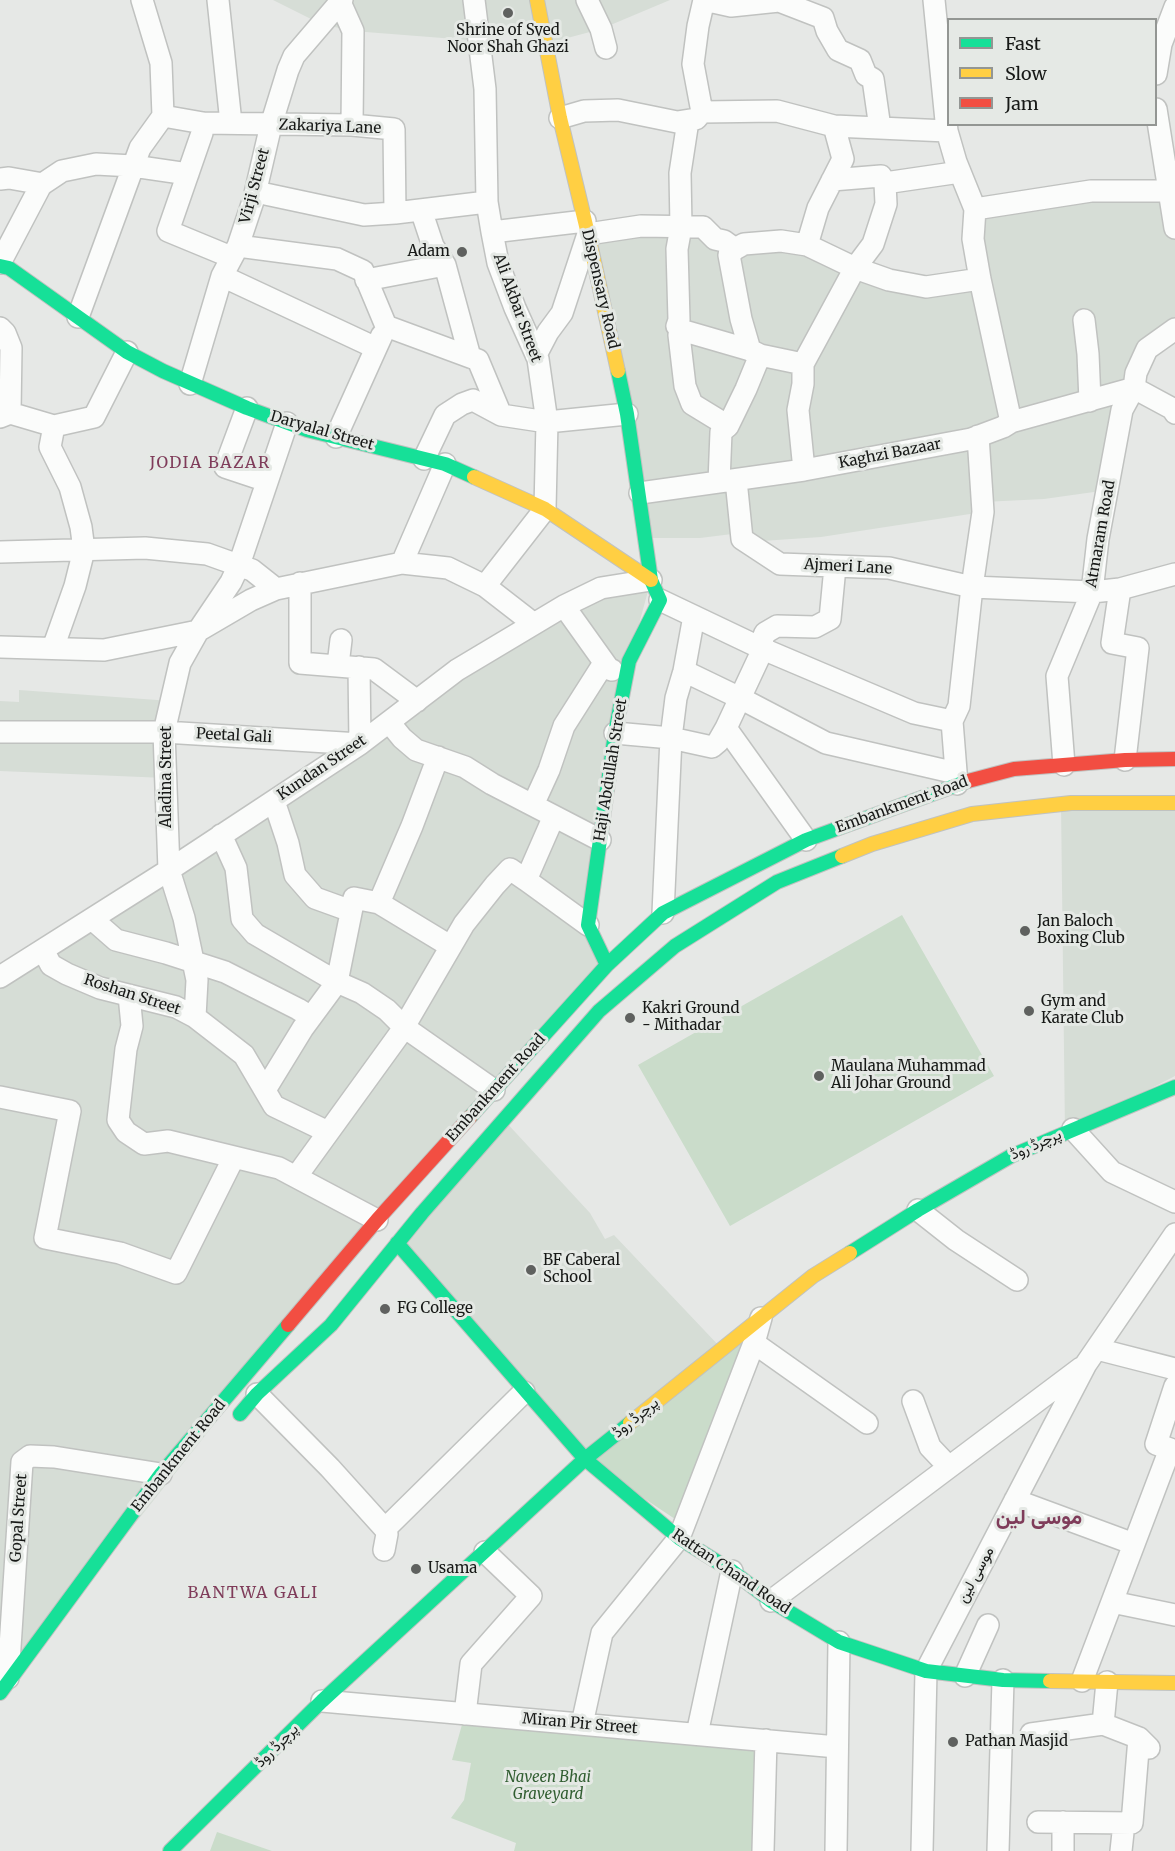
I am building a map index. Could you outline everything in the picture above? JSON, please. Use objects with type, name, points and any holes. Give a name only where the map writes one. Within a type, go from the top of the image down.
[{"type":"street","points":[[78,317],[140,148],[163,116],[161,63],[142,0]]},
{"type":"street","points":[[218,0],[231,123]]},
{"type":"street","name":"Ali Akbar Street","points":[[474,0],[485,89],[487,202],[498,263],[536,355],[547,422],[545,509]]},
{"type":"street","name":"Dispensary Road","points":[[537,0],[560,118],[627,414],[651,580]]},
{"type":"street","points":[[587,0],[601,29],[606,48]]},
{"type":"street","points":[[803,364],[681,330],[677,326],[679,320],[677,249],[681,227],[680,173],[695,116],[693,64],[704,0],[731,6],[779,0],[823,18],[827,32],[838,50],[860,60],[866,75],[873,79],[880,129]]},
{"type":"street","points":[[934,0],[944,66],[947,131],[975,209],[973,240],[1011,422]]},
{"type":"street","points":[[1161,0],[1175,2]]},
{"type":"street","points":[[341,1],[353,31],[352,125]]},
{"type":"street","name":"Virji Street","points":[[190,384],[222,276],[235,251],[256,192],[271,125],[288,70],[294,56],[341,1]]},
{"type":"street","points":[[1157,67],[1161,44],[1175,7]]},
{"type":"street","points":[[560,118],[584,111],[618,110],[677,122],[695,116],[777,111],[834,126],[947,131]]},
{"type":"street","points":[[1157,113],[1167,127],[1175,228]]},
{"type":"street","name":"Zakariya Lane","points":[[163,116],[203,123],[352,125],[394,129],[395,213]]},
{"type":"street","points":[[203,123],[202,133],[168,231],[235,251],[337,260],[363,271],[386,326],[478,360],[501,415]]},
{"type":"street","points":[[807,245],[818,207],[843,159],[834,126]]},
{"type":"street","points":[[0,264],[43,184],[62,171],[96,164],[133,166],[188,174]]},
{"type":"street","points":[[885,183],[960,172]]},
{"type":"street","points":[[804,470],[798,410],[803,364],[855,268],[873,244],[886,204],[885,183],[881,176],[832,180]]},
{"type":"street","points":[[0,179],[9,178],[43,184]]},
{"type":"street","points":[[975,209],[1091,191],[1173,191]]},
{"type":"street","points":[[256,192],[364,215],[487,202]]},
{"type":"street","points":[[421,210],[433,246],[445,265],[470,357]]},
{"type":"street","points":[[536,355],[548,332],[562,313],[586,227]]},
{"type":"street","points":[[492,232],[586,227],[703,227],[715,239],[724,241],[735,249]]},
{"type":"street","points":[[728,481],[721,432],[728,426],[746,389],[755,352],[741,319],[729,255],[735,249],[744,244],[781,241],[807,245],[855,268],[889,280],[926,287],[980,279]]},
{"type":"street","name":"Daryalal Street","points":[[0,264],[9,268],[127,352],[190,384],[287,423],[445,464],[545,509],[651,580]]},
{"type":"street","points":[[366,280],[445,265]]},
{"type":"street","points":[[222,276],[376,348]]},
{"type":"street","points":[[1084,320],[1090,401]]},
{"type":"street","points":[[336,437],[386,326]]},
{"type":"street","points":[[0,328],[5,333],[11,348],[5,415],[54,426],[94,417],[127,352]]},
{"type":"street","name":"Atmaram Road","points":[[1064,765],[1057,676],[1092,592],[1098,539],[1122,410],[1147,349],[1175,328]]},
{"type":"street","points":[[681,330],[679,335],[685,386],[692,404],[728,426]]},
{"type":"street","points":[[1135,380],[1173,409],[1175,413]]},
{"type":"street","name":"Kaghzi Bazaar","points":[[640,493],[804,470],[908,452],[978,436],[1011,422],[1090,401],[1135,380]]},
{"type":"street","points":[[424,459],[445,415],[473,400],[501,415],[547,422],[627,414]]},
{"type":"street","points":[[247,408],[225,467],[267,482]]},
{"type":"street","name":"Aladina Street","points":[[195,1017],[197,980],[184,918],[169,870],[164,732],[180,663],[198,631],[231,582],[239,565],[287,423]]},
{"type":"street","points":[[53,648],[75,586],[84,550],[81,527],[70,487],[50,447],[54,426]]},
{"type":"street","points":[[684,671],[826,743],[957,778],[952,721],[959,706],[983,513],[978,436]]},
{"type":"street","points":[[402,564],[445,464]]},
{"type":"street","name":"Ajmeri Lane","points":[[728,481],[742,539],[780,564],[889,568],[972,587],[1092,592],[1120,589],[1175,574]]},
{"type":"street","points":[[485,586],[545,509]]},
{"type":"street","points":[[0,552],[145,548],[207,554],[252,570],[276,589]]},
{"type":"street","points":[[0,647],[104,650],[198,631],[251,600],[276,589],[402,564],[448,568],[485,586],[534,624]]},
{"type":"street","points":[[615,733],[671,738],[712,747],[718,742],[726,728],[740,698],[762,648],[765,633],[777,626],[815,627],[830,619],[835,567]]},
{"type":"street","points":[[651,580],[660,600],[762,648],[914,713],[952,721]]},
{"type":"street","name":"Kundan Street","points":[[0,977],[169,870],[360,744],[457,670],[564,606],[601,588],[651,580]]},
{"type":"street","points":[[300,583],[300,663],[374,669],[417,701]]},
{"type":"street","points":[[1120,589],[1112,643],[1138,648],[1125,760]]},
{"type":"street","name":"Haji Abdullah Street","points":[[588,925],[615,733],[628,661],[660,600]]},
{"type":"street","points":[[564,606],[609,669],[627,675]]},
{"type":"street","points":[[663,913],[671,738],[676,698],[684,671],[694,616]]},
{"type":"street","points":[[341,640],[348,666],[360,744]]},
{"type":"street","points":[[533,805],[549,770],[564,726],[604,663]]},
{"type":"street","points":[[389,722],[416,750],[465,767],[492,784],[600,840]]},
{"type":"street","points":[[726,728],[806,840]]},
{"type":"street","name":"Peetal Gali","points":[[0,732],[164,732],[360,744]]},
{"type":"street","points":[[379,903],[438,757]]},
{"type":"street","name":"Embankment Road","points":[[5,1692],[161,1474],[377,1220],[607,965],[663,913],[806,840],[957,778],[1014,769],[1125,760],[1175,759]]},
{"type":"street","points":[[274,801],[288,843],[295,876],[315,897],[351,911]]},
{"type":"street","name":"Embankment Road","points":[[235,1421],[257,1394],[331,1325],[398,1243],[599,1011],[675,946],[777,882],[872,844],[972,814],[1071,803],[1175,803]]},
{"type":"street","points":[[526,880],[554,816]]},
{"type":"street","points":[[222,835],[236,868],[242,919],[255,934],[379,1004],[404,1027],[494,1090]]},
{"type":"street","points":[[296,1177],[404,1027],[453,941],[495,885],[510,869],[588,925],[607,965]]},
{"type":"street","points":[[265,1090],[311,1017],[337,982],[354,898],[379,903],[453,941]]},
{"type":"street","points":[[92,919],[117,940],[225,972],[311,1017]]},
{"type":"street","name":"Roshan Street","points":[[43,950],[51,965],[100,988],[176,1007],[195,1017],[244,1055],[274,1106],[328,1132]]},
{"type":"street","points":[[129,995],[132,1026],[126,1049],[118,1120],[126,1132],[144,1144],[168,1141],[279,1168],[377,1220]]},
{"type":"street","name":"پرچرڈ روڈ","points":[[170,1851],[322,1701],[585,1460],[813,1276],[918,1210],[1011,1156],[1175,1087]]},
{"type":"street","points":[[0,1097],[70,1111],[45,1238],[120,1253],[176,1273],[234,1157]]},
{"type":"street","points":[[1072,1129],[1112,1172],[1175,1202]]},
{"type":"street","points":[[918,1210],[956,1240],[1017,1280]]},
{"type":"street","name":"موسی لین","points":[[922,1851],[926,1671],[1091,1357],[1174,1238]]},
{"type":"street","name":"Rattan Chand Road","points":[[398,1243],[524,1392],[585,1460],[679,1538],[732,1571],[771,1601],[839,1642],[926,1671],[965,1676],[1003,1680],[1175,1683]]},
{"type":"street","points":[[582,1724],[602,1633],[679,1538],[754,1343],[761,1318]]},
{"type":"street","points":[[754,1343],[867,1423]]},
{"type":"street","points":[[771,1601],[1091,1357],[1175,1369]]},
{"type":"street","points":[[1082,1681],[1172,1451],[1156,1444],[1175,1386]]},
{"type":"street","points":[[385,1529],[524,1392]]},
{"type":"street","points":[[257,1394],[330,1468],[385,1529],[387,1534],[384,1550]]},
{"type":"street","points":[[913,1401],[930,1446],[949,1467]]},
{"type":"street","name":"Gopal Street","points":[[5,1692],[22,1462],[30,1456],[54,1457],[161,1474]]},
{"type":"street","points":[[1015,1500],[1134,1544]]},
{"type":"street","points":[[465,1714],[471,1664],[531,1596],[485,1552]]},
{"type":"street","points":[[697,1734],[732,1571]]},
{"type":"street","points":[[1112,1602],[1175,1615]]},
{"type":"street","points":[[5,1692],[33,1664],[82,1605]]},
{"type":"street","points":[[965,1676],[988,1625]]},
{"type":"street","points":[[836,1851],[839,1642]]},
{"type":"street","points":[[998,1851],[1003,1680]]},
{"type":"street","points":[[1102,1724],[1107,1682]]},
{"type":"street","name":"Miran Pir Street","points":[[322,1701],[837,1747]]},
{"type":"street","points":[[1031,1734],[1102,1724],[1144,1744],[1132,1823],[1038,1822]]},
{"type":"street","points":[[764,1851],[766,1740]]},
{"type":"street","points":[[1063,1851],[1064,1822]]},
{"type":"street","points":[[1121,1851],[1124,1823]]},
{"type":"shaded area","points":[[273,0],[670,0],[601,29],[545,44],[541,27],[481,41],[353,31],[321,24]]},
{"type":"shaded area","points":[[1170,191],[1175,228],[1175,329],[1146,353],[1108,490],[1044,499],[983,502],[983,512],[821,537],[747,542],[740,533],[700,538],[646,538],[588,234],[641,226],[715,239],[781,241],[889,280],[980,279],[975,209]]},
{"type":"shaded area","points":[[651,580],[629,661],[588,925],[607,965],[377,1220],[0,1693],[0,979],[564,606]]},
{"type":"shaded area","points":[[19,690],[171,701],[165,778],[0,771],[0,701],[19,702]]},
{"type":"shaded area","points":[[1175,803],[1175,1076],[1065,1133],[1061,804]]},
{"type":"shaded area","name":"BF Caberal School","points":[[504,1120],[590,1213],[605,1239],[614,1235],[722,1349],[585,1459],[395,1247]]},
{"type":"green space","points":[[902,915],[994,1076],[730,1226],[638,1065]]},
{"type":"green space","points":[[761,1318],[675,1519],[585,1459]]},
{"type":"green space","name":"Naveen Bhai Graveyard","points":[[465,1714],[766,1740],[762,1851],[514,1851],[516,1843],[451,1818],[464,1800],[471,1763],[452,1760]]},
{"type":"green space","points":[[217,1832],[272,1851],[210,1851]]},
{"type":"traffic: fast","points":[[0,266],[9,268],[127,352],[163,371],[247,408],[307,430],[445,464],[474,477]]},
{"type":"traffic: fast","points":[[607,965],[588,925],[615,733],[629,661],[660,600],[651,580],[627,414],[618,371]]},
{"type":"traffic: fast","points":[[471,1116],[607,965],[663,913],[806,840],[968,781]]},
{"type":"traffic: fast","points":[[240,1414],[257,1394],[331,1325],[422,1213],[599,1011],[675,946],[777,882],[842,856]]},
{"type":"traffic: fast","points":[[850,1253],[1011,1156],[1175,1087]]},
{"type":"traffic: fast","points":[[397,1243],[585,1459],[679,1538],[732,1571],[771,1601],[839,1642],[926,1671],[1003,1680],[1050,1681]]},
{"type":"traffic: fast","points":[[0,1693],[161,1474],[288,1325]]},
{"type":"traffic: fast","points":[[170,1851],[322,1701],[585,1459],[630,1423]]},
{"type":"traffic: slow","points":[[537,0],[560,118],[618,371]]},
{"type":"traffic: slow","points":[[474,477],[545,509],[651,580]]},
{"type":"traffic: slow","points":[[842,856],[872,844],[972,814],[1071,803],[1175,803]]},
{"type":"traffic: slow","points":[[630,1423],[813,1276],[850,1253]]},
{"type":"traffic: slow","points":[[1050,1681],[1175,1683]]},
{"type":"traffic: jam","points":[[968,781],[1014,769],[1125,760],[1175,759]]},
{"type":"traffic: jam","points":[[288,1325],[377,1220],[471,1116]]},
{"type":"place","name":"Shrine of Syed Noor Shah Ghazi","points":[[508,13]]},
{"type":"place","name":"Adam","points":[[462,252]]},
{"type":"place","name":"Jan Baloch Boxing Club","points":[[1025,931]]},
{"type":"place","name":"Gym and Karate Club","points":[[1029,1011]]},
{"type":"place","name":"Kakri Ground - Mithadar","points":[[630,1018]]},
{"type":"place","name":"Maulana Muhammad Ali Johar Ground","points":[[819,1076]]},
{"type":"place","name":"BF Caberal School","points":[[531,1270]]},
{"type":"place","name":"FG College","points":[[385,1309]]},
{"type":"place","name":"Usama","points":[[416,1569]]},
{"type":"place","name":"Pathan Masjid","points":[[953,1742]]},
{"type":"district","name":"JODIA BAZAR","points":[[210,463]]},
{"type":"district","name":"موسی لین","points":[[1039,1518]]},
{"type":"district","name":"BANTWA GALI","points":[[253,1593]]}]
